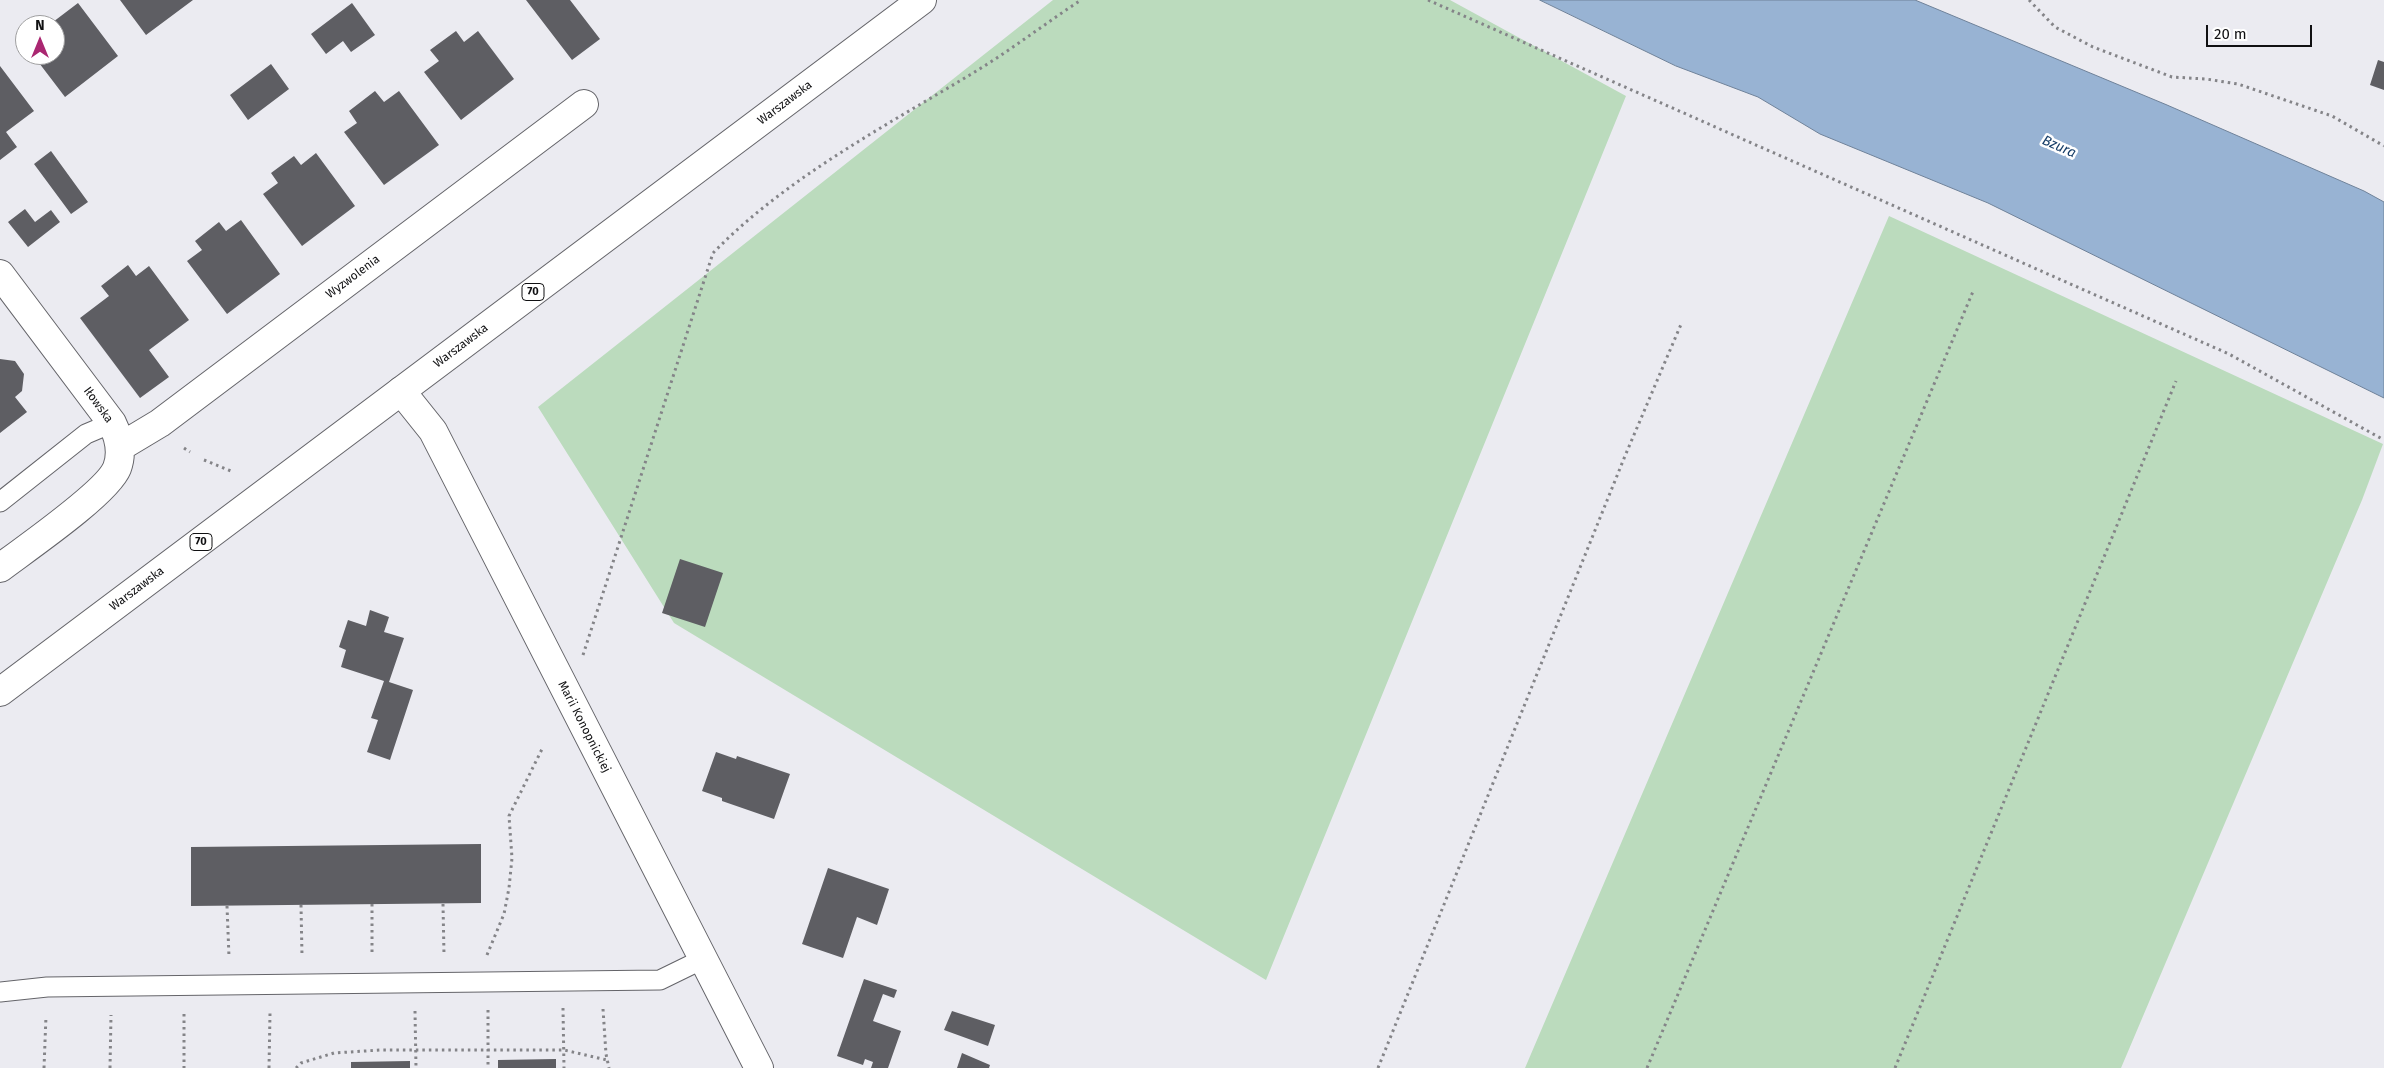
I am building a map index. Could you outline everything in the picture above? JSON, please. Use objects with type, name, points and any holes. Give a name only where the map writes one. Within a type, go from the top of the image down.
[{"type":"street","name":"Warszawska","points":[[0,692],[922,0]]},
{"type":"street","name":"Wyzwolenia","points":[[116,435],[160,423],[584,104]]},
{"type":"street","name":"Iłowska","points":[[0,274],[116,435]]},
{"type":"street","name":"Marii Konopnickiej","points":[[401,391],[433,431],[759,1068]]},
{"type":"street","points":[[0,568],[84,504],[110,480],[117,468],[116,435]]},
{"type":"lane","points":[[0,502],[86,434],[116,435]]},
{"type":"lane","points":[[0,992],[47,988],[660,980],[703,959]]},
{"type":"path","points":[[582,657],[712,252],[738,226],[859,139],[970,75],[1081,0]]},
{"type":"path","points":[[1428,0],[2229,354],[2384,440]]},
{"type":"path","points":[[2029,0],[2055,27],[2093,47],[2172,77],[2206,79],[2238,84],[2332,116],[2384,146]]},
{"type":"path","points":[[1647,1068],[1974,289]]},
{"type":"path","points":[[1378,1068],[1625,456],[1682,322]]},
{"type":"path","points":[[1895,1068],[2176,381]]},
{"type":"path","points":[[184,448],[190,452]]},
{"type":"path","points":[[204,460],[232,471]]},
{"type":"path","points":[[487,955],[504,914],[509,888],[512,858],[510,816],[543,747]]},
{"type":"path","points":[[372,904],[372,984]]},
{"type":"path","points":[[443,904],[444,983]]},
{"type":"path","points":[[301,905],[302,984]]},
{"type":"path","points":[[227,906],[228,986]]},
{"type":"path","points":[[602,981],[609,1068]]},
{"type":"path","points":[[488,982],[488,1068]]},
{"type":"path","points":[[563,982],[564,1068]]},
{"type":"path","points":[[414,983],[416,1068]]},
{"type":"path","points":[[269,1068],[270,985]]},
{"type":"path","points":[[184,986],[184,1068]]},
{"type":"path","points":[[110,1068],[112,987]]},
{"type":"path","points":[[44,1068],[47,988]]},
{"type":"path","points":[[296,1068],[301,1063],[334,1053],[416,1050],[564,1050],[607,1060]]},
{"type":"green space","points":[[1053,0],[1450,0],[1626,96],[1266,980],[674,623],[538,407]]},
{"type":"green space","points":[[1889,216],[2383,444],[2362,500],[2121,1068],[1525,1068]]},
{"type":"water","name":"Bzura","points":[[1540,0],[1915,0],[2167,105],[2364,191],[2384,202],[2384,398],[1988,203],[1820,134],[1758,97],[1676,66]]},
{"type":"building","points":[[120,0],[193,0],[146,35]]},
{"type":"building","points":[[526,0],[570,0],[600,39],[572,60]]},
{"type":"building","points":[[78,3],[118,56],[65,97],[41,65],[65,65],[65,15],[62,15]]},
{"type":"building","points":[[352,3],[375,35],[351,52],[343,41],[326,54],[311,34]]},
{"type":"building","points":[[456,31],[464,42],[478,31],[514,79],[461,120],[424,72],[439,61],[430,50]]},
{"type":"building","points":[[2378,60],[2384,62],[2384,90],[2370,85]]},
{"type":"building","points":[[271,64],[289,89],[248,120],[230,95]]},
{"type":"building","points":[[0,66],[34,111],[6,132],[17,147],[0,160]]},
{"type":"building","points":[[375,91],[384,102],[399,91],[439,145],[384,185],[344,132],[357,123],[349,111]]},
{"type":"building","points":[[51,151],[88,202],[71,214],[34,164]]},
{"type":"building","points":[[316,153],[355,206],[302,246],[263,194],[278,183],[271,173],[294,156],[301,165]]},
{"type":"building","points":[[25,209],[35,222],[51,210],[60,222],[28,247],[8,222]]},
{"type":"building","points":[[241,220],[280,274],[227,314],[187,261],[202,250],[195,241],[219,222],[226,231]]},
{"type":"building","points":[[128,265],[136,276],[149,266],[189,320],[149,350],[169,377],[140,398],[80,318],[109,296],[101,286]]},
{"type":"building","points":[[0,359],[15,361],[24,374],[22,391],[15,397],[27,412],[0,433]]},
{"type":"building","points":[[680,559],[723,573],[705,627],[662,613]]},
{"type":"building","points":[[370,610],[389,617],[384,632],[404,638],[389,682],[413,690],[390,760],[367,752],[378,720],[371,718],[384,681],[341,667],[346,650],[339,647],[348,620],[366,626]]},
{"type":"building","points":[[716,752],[736,759],[737,756],[790,774],[774,819],[722,801],[722,798],[702,791]]},
{"type":"building","points":[[481,844],[481,903],[191,906],[191,847]]},
{"type":"building","points":[[828,868],[889,889],[877,925],[857,917],[843,958],[802,944]]},
{"type":"building","points":[[864,979],[897,990],[894,998],[883,994],[873,1021],[901,1031],[888,1068],[871,1068],[873,1062],[865,1059],[863,1065],[837,1056]]},
{"type":"building","points":[[952,1011],[995,1025],[988,1046],[944,1030]]},
{"type":"building","points":[[962,1053],[990,1065],[989,1068],[957,1068]]},
{"type":"building","points":[[556,1059],[556,1068],[498,1068],[498,1060]]},
{"type":"building","points":[[410,1061],[410,1068],[351,1068],[351,1062]]}]
